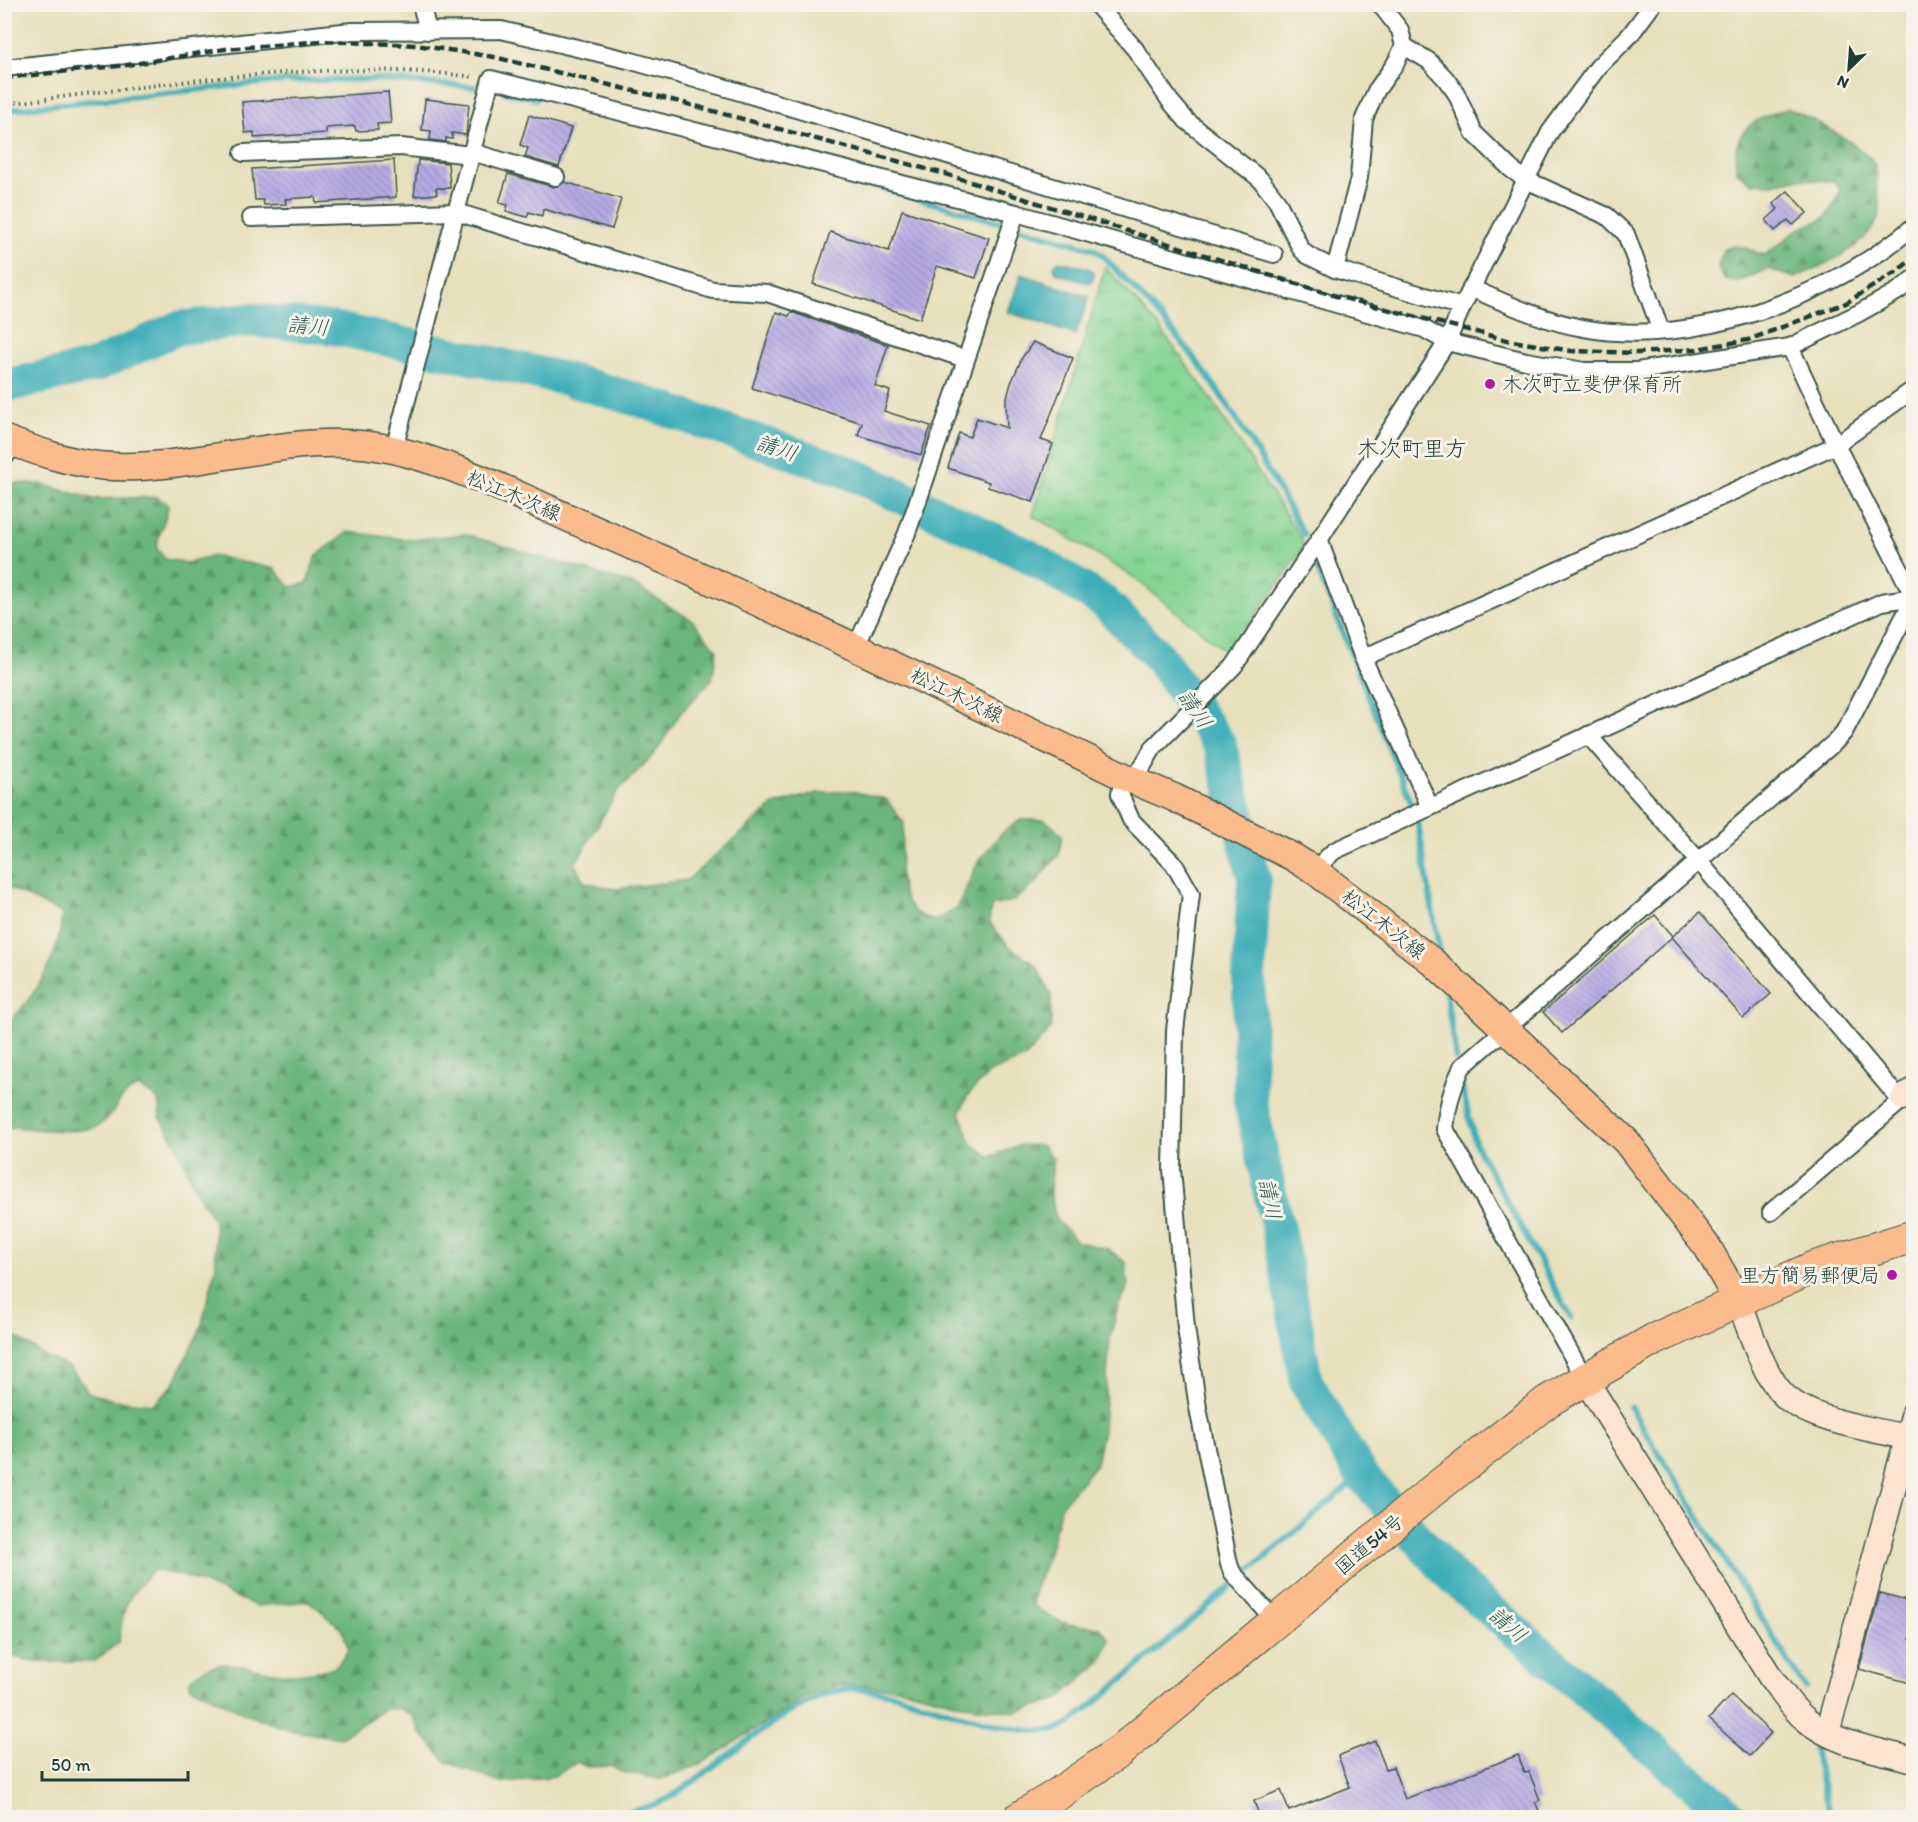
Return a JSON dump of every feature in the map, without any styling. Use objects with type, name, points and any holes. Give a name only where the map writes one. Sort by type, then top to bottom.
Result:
[{"type":"highway","name":"国道54号","points":[[1019,1818],[1119,1751],[1277,1623],[1432,1491],[1510,1429],[1585,1378],[1653,1340],[1812,1268],[1914,1236]]},
{"type":"highway","name":"国道54号","points":[[1739,1303],[1814,1286],[1914,1254]]},
{"type":"main road","name":"松江木次線","points":[[8,447],[103,466],[185,461],[302,444],[348,444],[394,449],[469,475],[712,580],[1129,779],[1175,798],[1303,864],[1442,971],[1506,1028],[1626,1141],[1708,1248],[1739,1303]]},
{"type":"street","points":[[422,4],[428,31]]},
{"type":"street","points":[[1096,4],[1135,49],[1187,122],[1260,179],[1277,201],[1301,249],[1317,261],[1335,268],[1462,307]]},
{"type":"street","points":[[1277,1623],[1232,1572],[1193,1374],[1172,1169],[1175,1031],[1191,894],[1174,864],[1131,820],[1120,794],[1153,748],[1223,679],[1319,540],[1448,342],[1471,288],[1550,132],[1570,101],[1653,4]]},
{"type":"street","points":[[1335,268],[1359,178],[1364,119],[1376,91],[1395,64],[1404,46],[1400,30],[1386,6]]},
{"type":"street","points":[[4,68],[352,31],[501,30],[628,60],[1274,254]]},
{"type":"street","points":[[1404,46],[1429,61],[1445,78],[1456,93],[1474,134],[1526,180],[1607,216],[1617,223],[1626,234],[1661,331]]},
{"type":"street","points":[[394,449],[491,80],[1013,222],[1424,329],[1448,342],[1526,361],[1584,371],[1637,371],[1790,347],[1859,313],[1914,279]]},
{"type":"street","points":[[243,153],[401,147],[472,154],[556,177]]},
{"type":"street","points":[[251,218],[456,212],[713,290],[767,293],[965,359]]},
{"type":"street","points":[[856,647],[907,533],[1013,222]]},
{"type":"street","points":[[1471,288],[1528,313],[1584,328],[1614,332],[1661,331],[1720,322],[1781,305],[1838,279],[1914,226]]},
{"type":"street","points":[[1790,347],[1836,445],[1914,597]]},
{"type":"street","points":[[1362,658],[1836,445],[1914,389]]},
{"type":"street","points":[[1319,540],[1362,658],[1430,807]]},
{"type":"street","points":[[1303,864],[1882,602],[1914,597]]},
{"type":"street","points":[[1914,597],[1839,737],[1462,1067],[1446,1107],[1445,1129],[1585,1378],[1771,1678],[1802,1717],[1827,1733],[1914,1760]]},
{"type":"street","points":[[1588,735],[1906,1096],[1771,1212]]},
{"type":"street","points":[[1739,1303],[1771,1377],[1780,1391],[1796,1405],[1820,1416],[1910,1438]]},
{"type":"street","points":[[1827,1733],[1910,1438],[1914,1413]]},
{"type":"path","points":[[4,104],[248,77],[331,71],[407,72],[491,80]]},
{"type":"green space","points":[[1788,109],[1836,133],[1870,159],[1876,171],[1879,215],[1868,234],[1850,250],[1795,278],[1768,269],[1738,282],[1725,280],[1718,268],[1723,250],[1734,246],[1765,255],[1797,230],[1825,218],[1836,201],[1840,190],[1834,181],[1796,179],[1773,184],[1752,183],[1737,172],[1735,158],[1737,146],[1746,128],[1764,117]]},
{"type":"green space","points":[[1105,267],[1157,324],[1210,397],[1302,540],[1304,548],[1230,651],[1224,650],[1132,576],[1033,516]]},
{"type":"green space","points":[[14,483],[41,484],[94,499],[157,497],[168,504],[157,549],[165,559],[187,563],[214,556],[275,569],[290,587],[307,583],[316,556],[348,532],[412,540],[464,534],[632,584],[692,620],[717,650],[712,679],[680,714],[655,753],[617,792],[575,864],[584,882],[614,889],[687,880],[774,805],[817,793],[851,791],[886,799],[904,823],[900,868],[903,890],[915,912],[934,921],[957,909],[979,860],[1001,834],[1020,820],[1045,820],[1062,835],[1059,854],[1037,882],[1013,901],[991,906],[989,922],[1009,946],[1036,965],[1051,995],[1051,1028],[1025,1058],[990,1072],[968,1095],[960,1112],[971,1143],[990,1157],[1021,1145],[1041,1145],[1053,1158],[1050,1191],[1056,1220],[1078,1242],[1108,1249],[1126,1263],[1128,1287],[1118,1306],[1110,1338],[1103,1430],[1096,1464],[1061,1506],[1048,1557],[1036,1585],[1032,1603],[1046,1615],[1062,1622],[1099,1627],[1110,1640],[1101,1661],[1059,1699],[1016,1712],[975,1707],[899,1688],[840,1685],[806,1697],[699,1765],[660,1779],[621,1772],[611,1766],[587,1767],[577,1762],[555,1776],[500,1783],[447,1762],[420,1732],[413,1716],[401,1709],[384,1709],[341,1738],[294,1731],[255,1718],[190,1686],[190,1679],[203,1670],[227,1664],[292,1674],[334,1668],[349,1650],[342,1629],[309,1601],[257,1606],[187,1577],[154,1570],[132,1594],[128,1602],[122,1619],[119,1642],[93,1662],[37,1662],[5,1655],[5,1330],[45,1356],[71,1368],[89,1393],[114,1400],[153,1404],[173,1385],[201,1327],[216,1266],[214,1220],[195,1189],[176,1144],[160,1117],[158,1099],[139,1087],[120,1100],[105,1121],[99,1125],[79,1130],[5,1126],[5,1026],[27,1002],[44,975],[57,945],[62,913],[5,886],[4,491]]},
{"type":"water","points":[[1059,261],[1088,268],[1093,272],[1094,277],[1091,282],[1084,282],[1056,273],[1054,266]]},
{"type":"water","points":[[1021,274],[1089,297],[1076,335],[1008,312]]},
{"type":"building","points":[[388,92],[391,123],[377,124],[378,130],[356,131],[355,126],[326,128],[326,133],[254,138],[254,132],[245,133],[242,102]]},
{"type":"building","points":[[425,99],[469,104],[466,135],[452,133],[452,139],[446,138],[446,142],[430,140],[431,131],[422,130]]},
{"type":"building","points":[[529,115],[571,128],[559,167],[525,157],[528,148],[520,145]]},
{"type":"building","points":[[394,160],[396,197],[316,203],[315,197],[285,199],[286,204],[264,205],[263,200],[255,200],[252,169]]},
{"type":"building","points":[[418,160],[448,163],[450,188],[436,188],[437,194],[414,196]]},
{"type":"building","points":[[508,174],[554,187],[565,182],[621,199],[612,229],[543,209],[542,216],[529,212],[527,217],[506,211],[508,205],[499,203]]},
{"type":"building","points":[[1788,191],[1807,213],[1793,225],[1788,220],[1775,231],[1766,220],[1778,209],[1773,204]]},
{"type":"building","points":[[902,210],[989,238],[976,278],[937,266],[920,319],[813,284],[830,232],[889,251]]},
{"type":"building","points":[[776,312],[789,316],[791,312],[888,345],[875,386],[890,391],[884,411],[931,426],[921,455],[858,435],[862,423],[752,388]]},
{"type":"building","points":[[1033,342],[1073,358],[1041,440],[1053,444],[1033,502],[988,487],[989,482],[948,468],[959,433],[970,437],[977,418],[1007,428],[1006,401],[1011,383],[1022,358]]},
{"type":"building","points":[[1700,912],[1771,994],[1743,1018],[1672,937],[1562,1033],[1543,1012],[1655,915],[1673,936]]},
{"type":"building","points":[[1880,1593],[1914,1602],[1914,1626],[1910,1639],[1914,1640],[1914,1684],[1859,1669]]},
{"type":"building","points":[[1731,1695],[1771,1733],[1750,1756],[1709,1719]]},
{"type":"building","points":[[1375,1741],[1386,1769],[1393,1767],[1405,1799],[1518,1755],[1525,1773],[1529,1772],[1540,1800],[1535,1802],[1539,1810],[1521,1818],[1260,1818],[1254,1801],[1281,1790],[1289,1811],[1350,1787],[1338,1756]]},
{"type":"waterway","points":[[4,110],[281,81],[376,79],[474,87]]},
{"type":"waterway","points":[[505,93],[537,99]]},
{"type":"waterway","points":[[829,173],[1093,249],[1101,254],[1165,323],[1201,367],[1242,428],[1304,535]]},
{"type":"waterway","name":"請川","points":[[4,386],[95,366],[178,328],[250,320],[333,328],[566,379],[638,400],[848,472],[1027,555],[1104,602],[1160,658],[1220,745],[1254,878],[1249,976],[1250,1100],[1282,1248],[1306,1382],[1361,1475],[1452,1577],[1733,1818]]},
{"type":"waterway","points":[[1317,568],[1412,805]]},
{"type":"waterway","points":[[1418,823],[1440,956]]},
{"type":"waterway","points":[[1445,987],[1456,1058]]},
{"type":"waterway","points":[[1461,1084],[1476,1145],[1571,1318]]},
{"type":"waterway","points":[[1630,1407],[1805,1688]]},
{"type":"waterway","points":[[609,1818],[669,1798],[782,1717],[829,1693],[850,1689],[902,1696],[1016,1729],[1041,1731],[1063,1727],[1095,1703],[1361,1475]]},
{"type":"waterway","points":[[1814,1748],[1830,1818]]},
{"type":"railway","points":[[4,78],[127,65],[225,49],[322,41],[416,45],[494,57],[680,102],[945,174],[1336,296],[1507,340],[1571,351],[1638,353],[1697,349],[1748,340],[1846,303],[1914,258]]},
{"type":"place","name":"木次町立斐伊保育所","points":[[1490,384]]},
{"type":"place","name":"里方簡易郵便局","points":[[1892,1275]]},
{"type":"district","name":"木次町里方","points":[[1412,448]]}]
